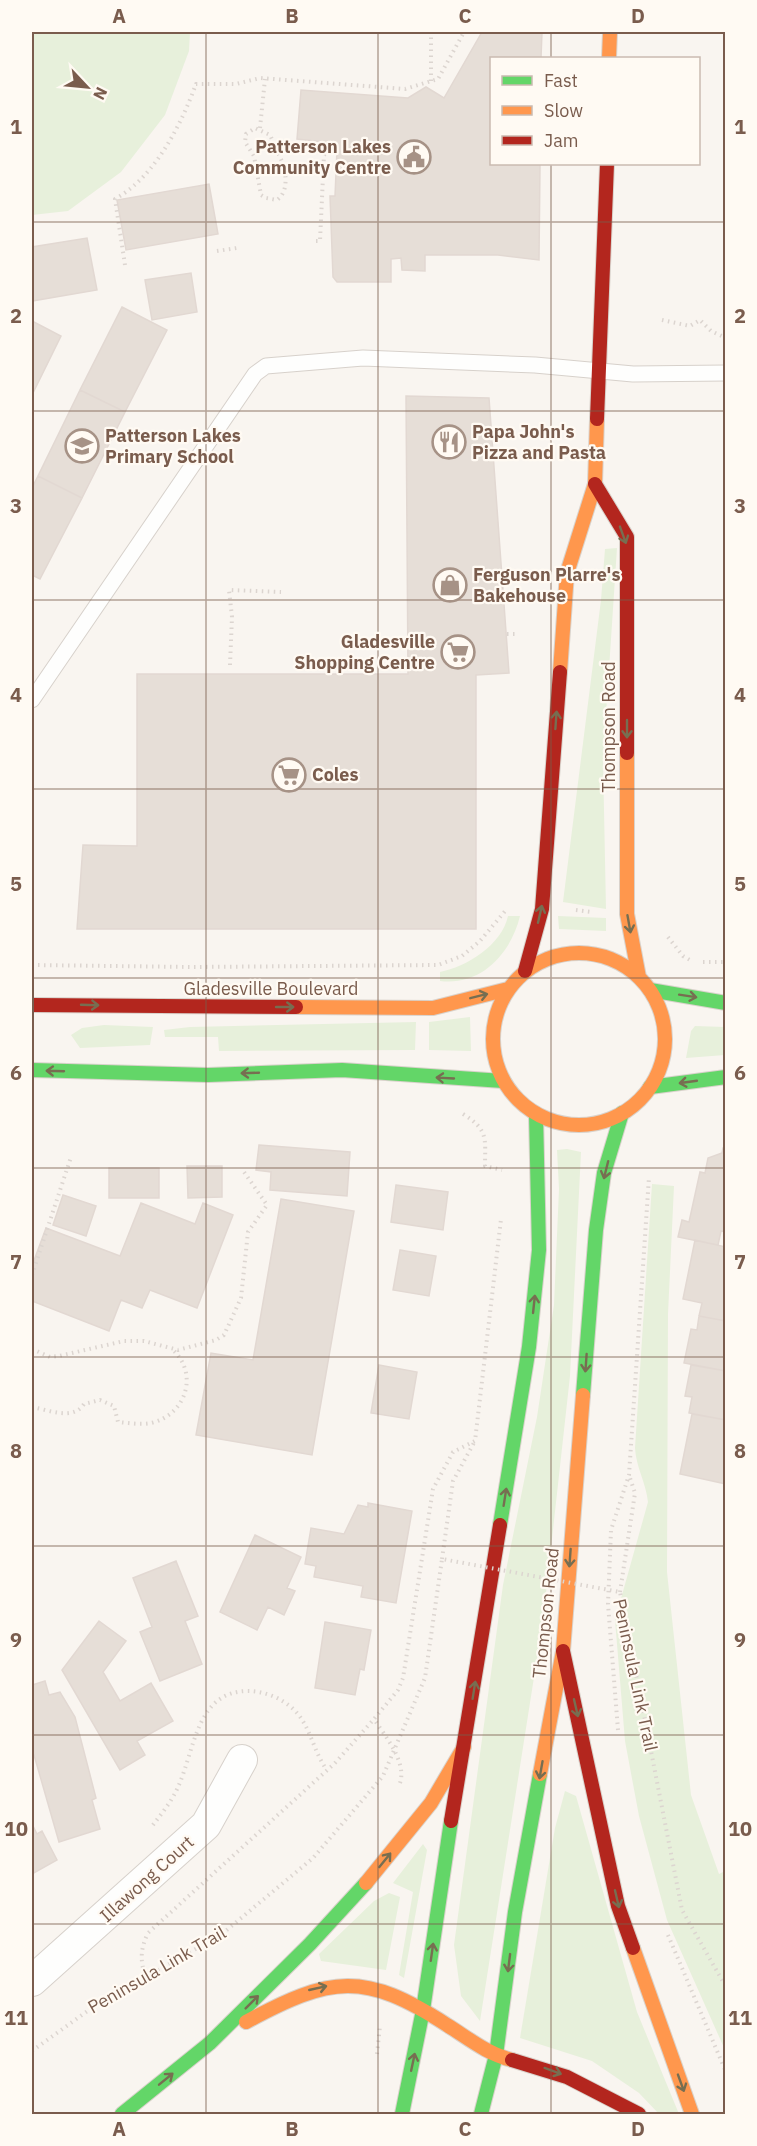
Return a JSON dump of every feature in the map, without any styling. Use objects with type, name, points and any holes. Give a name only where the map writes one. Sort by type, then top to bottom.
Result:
[{"type":"main road","points":[[609,57],[610,32]]},
{"type":"main road","points":[[525,971],[542,909],[567,573],[595,484],[607,165]]},
{"type":"main road","name":"Thompson Road","points":[[595,484],[627,537],[627,914],[639,977]]},
{"type":"main road","points":[[571,952],[596,954],[619,962],[639,977],[650,990],[661,1014],[665,1039],[661,1064],[650,1087],[638,1102],[622,1113],[601,1122],[579,1125],[556,1122],[536,1114],[517,1100],[503,1081],[494,1059],[492,1035],[497,1011],[508,989],[525,971],[547,958],[571,952]]},
{"type":"main road","name":"Gladesville Boulevard","points":[[32,1005],[433,1008],[508,989]]},
{"type":"main road","points":[[650,990],[726,1003]]},
{"type":"main road","points":[[32,1070],[208,1075],[342,1070],[503,1081]]},
{"type":"main road","points":[[650,1087],[726,1077]]},
{"type":"main road","name":"Thompson Road","points":[[481,2115],[496,2055],[515,1912],[563,1651],[596,1230],[604,1173],[622,1113]]},
{"type":"main road","points":[[402,2115],[423,2010],[529,1347],[539,1250],[536,1114]]},
{"type":"main road","points":[[563,1651],[618,1906],[692,2115]]},
{"type":"main road","points":[[122,2115],[210,2043],[310,1944],[374,1874],[431,1803],[465,1747]]},
{"type":"main road","points":[[210,2043],[306,1990],[336,1984],[362,1984],[388,1991],[496,2055],[540,2066],[591,2085],[639,2115]]},
{"type":"street","name":"Illawong Court","points":[[32,1981],[206,1825],[242,1760]]},
{"type":"lane","points":[[32,700],[255,375],[266,366],[363,358],[599,370],[633,374],[726,374]]},
{"type":"path","points":[[431,32],[431,81]]},
{"type":"path","points":[[125,265],[115,199],[161,155],[188,107],[196,84],[236,84],[266,78],[405,89],[438,79],[464,32]]},
{"type":"path","points":[[260,129],[266,78]]},
{"type":"path","points":[[260,129],[273,139],[284,166],[282,195],[273,200],[263,197],[254,156],[245,142],[250,131],[260,129]]},
{"type":"path","points":[[316,241],[320,241],[324,155],[334,146]]},
{"type":"path","points":[[284,166],[322,169]]},
{"type":"path","points":[[218,251],[237,248]]},
{"type":"path","points":[[662,320],[690,326],[700,320],[711,332],[726,338]]},
{"type":"path","points":[[231,665],[232,617],[229,590],[281,592]]},
{"type":"path","points":[[507,634],[517,634]]},
{"type":"path","points":[[32,965],[204,968],[438,965],[462,956],[480,941],[504,909]]},
{"type":"path","points":[[570,910],[599,912]]},
{"type":"path","points":[[676,948],[690,960],[726,962]]},
{"type":"path","points":[[453,1112],[475,1121],[485,1133],[485,1166],[507,1171]]},
{"type":"path","points":[[32,1275],[71,1157]]},
{"type":"path","points":[[172,1350],[216,1340],[228,1329],[238,1308],[245,1278],[246,1239],[252,1225],[267,1205],[242,1169]]},
{"type":"path","points":[[618,1733],[608,1604],[611,1530],[628,1475],[649,1178]]},
{"type":"path","points":[[442,1559],[453,1481],[475,1441],[502,1217]]},
{"type":"path","points":[[32,1349],[50,1357],[113,1343],[144,1341],[172,1350],[183,1360],[187,1368],[187,1387],[177,1406],[160,1420],[142,1424],[118,1422],[114,1406],[100,1400],[84,1404],[79,1411],[72,1414],[32,1407]]},
{"type":"path","points":[[146,1978],[141,1962],[141,1949],[148,1933],[327,1770],[398,1690],[403,1678],[433,1490],[453,1452],[475,1441]]},
{"type":"path","points":[[620,1592],[635,1493],[628,1475]]},
{"type":"path","name":"Peninsula Link Trail","points":[[32,2051],[93,2007],[222,1934],[313,1858],[383,1776],[425,1678],[442,1559],[620,1592],[682,1910],[726,1987]]},
{"type":"path","points":[[151,1828],[178,1787],[204,1717],[212,1705],[227,1693],[257,1691],[275,1697],[291,1707],[304,1722],[317,1757],[327,1770]]},
{"type":"path","points":[[374,1719],[399,1763],[402,1777],[398,1788]]},
{"type":"path","points":[[665,1928],[726,2072]]},
{"type":"green space","points":[[32,32],[190,32],[189,51],[165,115],[121,172],[68,211],[32,215]]},
{"type":"green space","points":[[617,548],[603,760],[606,909],[563,902],[601,600],[605,549]]},
{"type":"green space","points":[[508,916],[520,916],[516,930],[502,954],[492,964],[469,978],[440,981],[440,972],[471,960],[491,945],[499,936]]},
{"type":"green space","points":[[558,916],[606,918],[606,931],[559,929]]},
{"type":"green space","points":[[470,1017],[471,1051],[429,1050],[429,1022]]},
{"type":"green space","points":[[416,1022],[415,1050],[219,1051],[218,1037],[165,1037],[164,1030],[190,1027]]},
{"type":"green space","points":[[104,1025],[153,1027],[150,1045],[80,1048],[71,1035],[82,1028]]},
{"type":"green space","points":[[695,1026],[725,1027],[725,1055],[686,1058],[691,1031]]},
{"type":"green space","points":[[567,1149],[581,1152],[570,1376],[543,1620],[480,2021],[461,1996],[454,1945],[503,1585],[537,1417],[554,1305],[559,1189],[557,1150]]},
{"type":"green space","points":[[652,1184],[674,1186],[668,1314],[667,1572],[691,1795],[719,1874],[725,1871],[725,2050],[667,1920],[639,1816],[625,1741],[615,1620],[648,1502],[635,1448]]},
{"type":"green space","points":[[565,1791],[576,1796],[637,2012],[679,2114],[659,2114],[639,2093],[592,2061],[520,2038],[555,1828]]},
{"type":"green space","points":[[423,1844],[427,1850],[404,1978],[399,1975],[413,1892],[393,1883]]},
{"type":"green space","points":[[389,1893],[400,1897],[386,1970],[321,1961],[319,1954],[374,1901]]},
{"type":"building","name":"Patterson Lakes Community Centre","points":[[482,32],[542,32],[541,57],[490,57],[490,165],[540,165],[539,260],[498,255],[425,255],[425,271],[402,270],[401,258],[391,259],[391,282],[337,282],[333,277],[330,196],[335,196],[337,150],[332,143],[297,139],[301,90],[408,98],[426,87],[444,98]]},
{"type":"building","points":[[209,184],[218,234],[126,250],[117,200]]},
{"type":"building","points":[[87,238],[97,290],[32,301],[32,247]]},
{"type":"building","points":[[191,273],[197,312],[152,320],[145,280]]},
{"type":"building","points":[[122,307],[167,330],[125,412],[80,390]]},
{"type":"building","points":[[32,321],[61,336],[32,395]]},
{"type":"building","points":[[80,390],[125,412],[82,498],[38,476]]},
{"type":"building","name":"Gladesville Shopping Centre","points":[[406,396],[489,398],[509,673],[476,675],[476,929],[77,929],[83,845],[137,846],[137,674],[408,674]]},
{"type":"building","points":[[38,476],[82,498],[40,579],[32,575],[32,488]]},
{"type":"building","points":[[259,1145],[350,1152],[347,1196],[270,1190],[271,1172],[256,1170]]},
{"type":"building","points":[[723,1148],[726,1148],[726,1232],[721,1231],[718,1245],[678,1237],[682,1220],[689,1222],[700,1172],[705,1173],[708,1158],[722,1153]]},
{"type":"building","points":[[187,1166],[222,1166],[222,1197],[188,1198]]},
{"type":"building","points":[[109,1168],[159,1168],[159,1198],[109,1198]]},
{"type":"building","points":[[396,1185],[448,1192],[443,1230],[391,1222]]},
{"type":"building","points":[[63,1195],[96,1206],[86,1236],[53,1225]]},
{"type":"building","points":[[281,1199],[354,1211],[312,1455],[196,1435],[211,1353],[253,1360]]},
{"type":"building","points":[[141,1203],[195,1224],[203,1203],[233,1215],[197,1308],[150,1290],[142,1308],[121,1300],[109,1331],[32,1301],[32,1266],[46,1228],[120,1256]]},
{"type":"building","points":[[695,1240],[726,1247],[726,1321],[699,1316],[702,1303],[683,1299]]},
{"type":"building","points":[[400,1250],[436,1256],[429,1296],[393,1290]]},
{"type":"building","points":[[699,1316],[726,1321],[726,1371],[684,1363],[691,1329],[697,1330]]},
{"type":"building","points":[[379,1365],[417,1372],[409,1419],[371,1413]]},
{"type":"building","points":[[691,1365],[726,1371],[726,1420],[689,1413],[692,1397],[685,1396]]},
{"type":"building","points":[[692,1414],[726,1420],[726,1484],[680,1474]]},
{"type":"building","points":[[368,1503],[412,1511],[396,1603],[361,1597],[363,1586],[314,1577],[316,1566],[305,1564],[311,1528],[344,1534],[358,1505],[368,1507]]},
{"type":"building","points":[[255,1535],[301,1557],[287,1588],[295,1591],[284,1615],[268,1607],[257,1630],[220,1612]]},
{"type":"building","points":[[176,1561],[198,1616],[185,1621],[202,1664],[160,1681],[140,1632],[152,1627],[133,1578]]},
{"type":"building","points":[[99,1621],[126,1641],[103,1672],[120,1701],[151,1683],[173,1721],[137,1741],[145,1755],[120,1770],[62,1670]]},
{"type":"building","points":[[325,1622],[371,1630],[364,1670],[360,1669],[355,1695],[315,1688]]},
{"type":"building","points":[[45,1681],[49,1695],[60,1692],[75,1717],[96,1798],[92,1800],[100,1829],[59,1842],[34,1755],[32,1755],[32,1685]]},
{"type":"building","points":[[32,1824],[37,1834],[42,1831],[57,1860],[32,1874]]},
{"type":"traffic: fast","points":[[650,990],[726,1003]]},
{"type":"traffic: fast","points":[[32,1070],[208,1075],[342,1070],[503,1081]]},
{"type":"traffic: fast","points":[[650,1087],[726,1077]]},
{"type":"traffic: fast","points":[[583,1395],[596,1230],[604,1173],[622,1113]]},
{"type":"traffic: fast","points":[[500,1525],[529,1347],[539,1250],[536,1114]]},
{"type":"traffic: fast","points":[[481,2114],[496,2055],[515,1912],[540,1774]]},
{"type":"traffic: fast","points":[[402,2114],[423,2010],[451,1821]]},
{"type":"traffic: fast","points":[[122,2114],[210,2043],[310,1944],[366,1883]]},
{"type":"traffic: slow","points":[[609,57],[610,32]]},
{"type":"traffic: slow","points":[[560,672],[567,573],[595,484],[597,419]]},
{"type":"traffic: slow","points":[[627,753],[627,914],[639,977]]},
{"type":"traffic: slow","points":[[579,953],[612,960],[640,978],[658,1006],[665,1039],[658,1072],[640,1100],[612,1118],[579,1125],[546,1118],[518,1100],[500,1072],[493,1039],[500,1006],[518,978],[546,960],[579,953]]},
{"type":"traffic: slow","points":[[296,1007],[433,1008],[508,989]]},
{"type":"traffic: slow","points":[[540,1774],[563,1651],[583,1395]]},
{"type":"traffic: slow","points":[[366,1883],[431,1803],[464,1747]]},
{"type":"traffic: slow","points":[[633,1948],[692,2114]]},
{"type":"traffic: slow","points":[[246,2022],[302,1995],[325,1988],[347,1986],[369,1988],[393,1995],[418,2007],[486,2050],[512,2060]]},
{"type":"traffic: jam","points":[[597,419],[607,165]]},
{"type":"traffic: jam","points":[[595,484],[627,537],[627,753]]},
{"type":"traffic: jam","points":[[525,971],[542,909],[560,672]]},
{"type":"traffic: jam","points":[[32,1005],[296,1007]]},
{"type":"traffic: jam","points":[[451,1821],[500,1525]]},
{"type":"traffic: jam","points":[[563,1651],[618,1906],[633,1948]]},
{"type":"traffic: jam","points":[[512,2060],[567,2077],[639,2114]]},
{"type":"place","name":"Patterson Lakes Community Centre","points":[[414,157]]},
{"type":"place","name":"Papa John's Pizza and Pasta","points":[[449,442]]},
{"type":"place","name":"Patterson Lakes Primary School","points":[[82,446]]},
{"type":"place","name":"Ferguson Plarre's Bakehouse","points":[[450,585]]},
{"type":"place","name":"Gladesville Shopping Centre","points":[[458,652]]},
{"type":"place","name":"Coles","points":[[289,775]]}]
